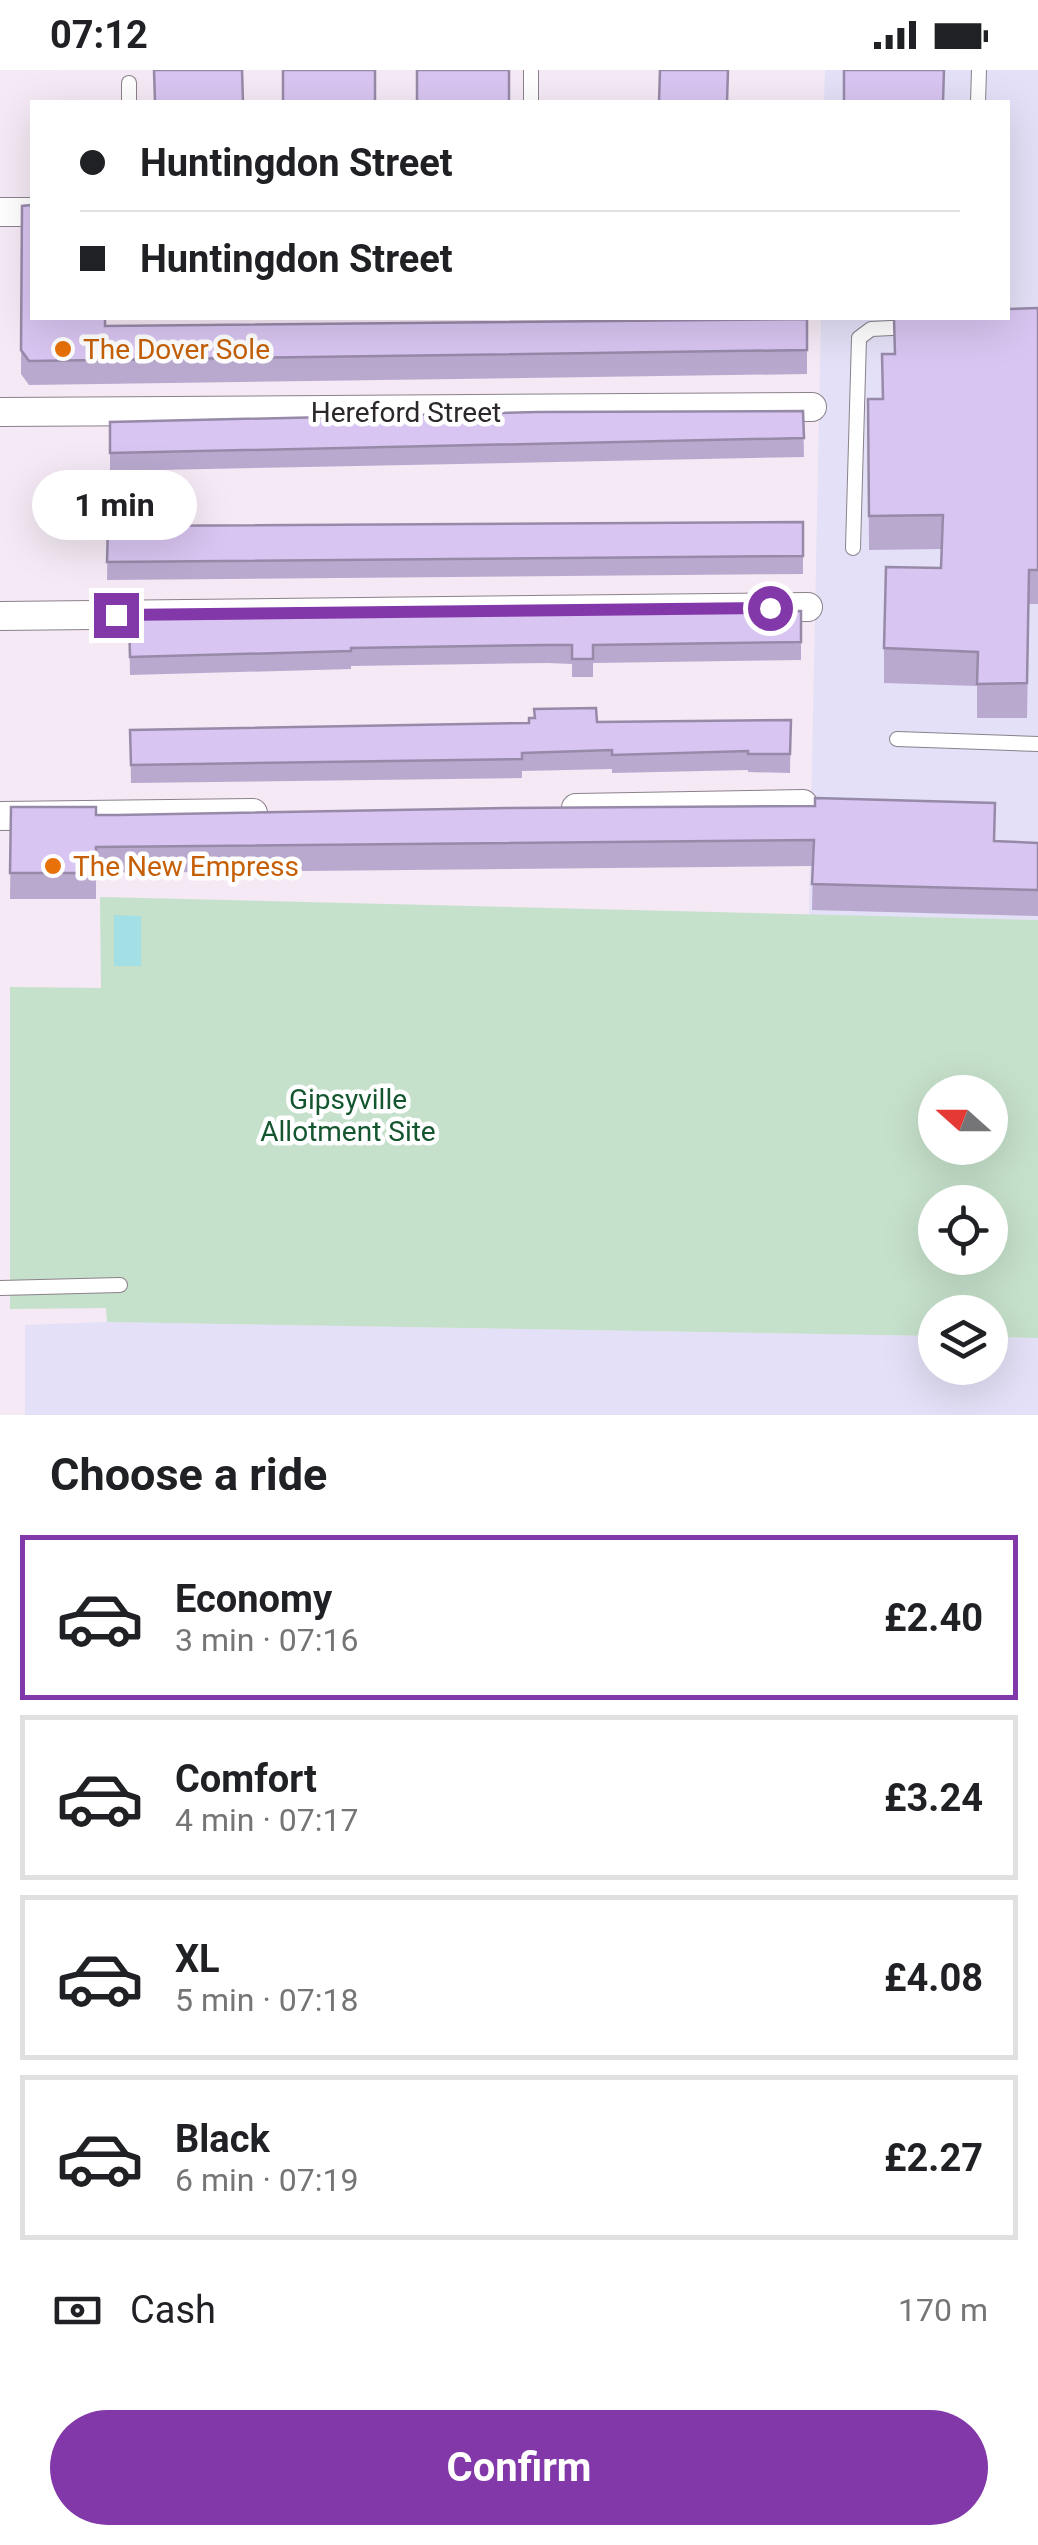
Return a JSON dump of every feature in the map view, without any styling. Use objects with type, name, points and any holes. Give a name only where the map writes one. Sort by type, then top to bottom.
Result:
[{"type":"street","points":[[0,212],[30,212]]},
{"type":"street","name":"Hereford Street","points":[[0,412],[812,407]]},
{"type":"street","points":[[0,616],[808,607]]},
{"type":"street","points":[[548,808],[803,804]]},
{"type":"street","points":[[0,816],[274,812]]},
{"type":"lane","points":[[531,70],[532,100]]},
{"type":"lane","points":[[978,100],[979,70]]},
{"type":"lane","points":[[129,82],[129,100]]},
{"type":"lane","points":[[853,548],[859,338],[870,329],[923,327]]},
{"type":"lane","points":[[897,739],[1038,744]]},
{"type":"lane","points":[[0,1288],[120,1285]]},
{"type":"shaded area","points":[[825,70],[1038,70],[1038,920],[809,915],[821,320],[1010,320],[1010,100],[824,100]]},
{"type":"shaded area","points":[[107,1322],[918,1336],[918,1385],[1008,1385],[1008,1337],[1038,1338],[1038,1415],[25,1415],[25,1325]]},
{"type":"green space","name":"Gipsyville Allotment Site","points":[[100,897],[1038,920],[1038,1338],[1008,1337],[1008,1295],[918,1295],[918,1336],[107,1322],[106,1308],[10,1309],[10,987],[101,988]]},
{"type":"water","points":[[114,915],[141,916],[141,966],[114,966]]},
{"type":"building","points":[[154,70],[242,70],[243,100],[155,100]]},
{"type":"building","points":[[283,70],[375,70],[375,100],[283,100]]},
{"type":"building","points":[[417,70],[509,70],[509,100],[417,100]]},
{"type":"building","points":[[660,70],[728,70],[727,100],[659,100]]},
{"type":"building","points":[[844,70],[944,70],[943,100],[844,100]]},
{"type":"building","points":[[30,205],[30,320],[105,320],[105,326],[807,320],[807,350],[29,361],[21,350],[22,206]]},
{"type":"building","points":[[1038,308],[1038,570],[1029,570],[1027,683],[977,684],[978,652],[884,648],[886,567],[941,568],[943,515],[869,516],[868,399],[883,399],[882,354],[895,354],[894,320],[1010,320],[1010,309]]},
{"type":"building","points":[[803,411],[804,438],[110,453],[110,422],[537,412]]},
{"type":"building","points":[[803,522],[803,556],[107,562],[108,526]]},
{"type":"building","points":[[801,611],[801,642],[593,645],[593,659],[572,659],[572,645],[130,657],[129,619]]},
{"type":"building","points":[[596,708],[597,722],[791,720],[790,754],[748,751],[612,755],[612,750],[522,753],[522,759],[131,765],[130,730],[529,723],[529,718],[535,718],[534,709]]},
{"type":"building","points":[[815,798],[995,803],[994,841],[1038,843],[1038,890],[812,884],[814,840],[96,847],[96,873],[10,873],[11,807],[96,807],[96,815],[118,815],[815,806]]},
{"type":"place","name":"The Dover Sole","points":[[63,349]]},
{"type":"place","name":"The New Empress","points":[[53,866]]},
{"type":"route","points":[[116,615],[770,608]]}]
